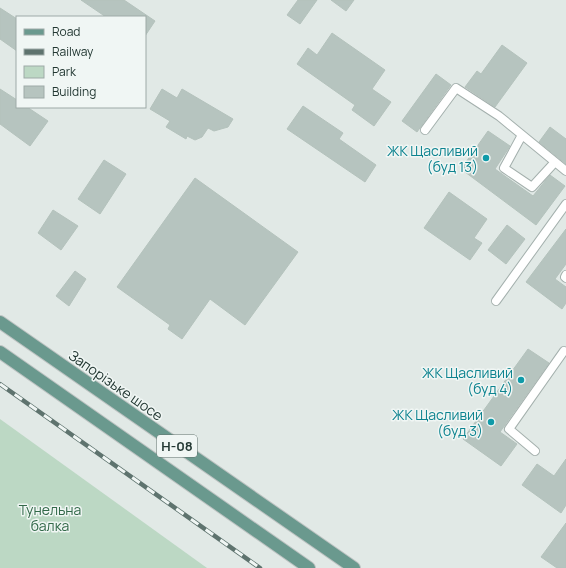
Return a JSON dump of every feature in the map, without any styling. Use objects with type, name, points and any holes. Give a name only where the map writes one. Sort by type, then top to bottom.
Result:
[{"type":"main road","name":"Запорізьке шосе","points":[[0,322],[354,568]]},
{"type":"main road","name":"Н-08","points":[[0,352],[309,568]]},
{"type":"street","points":[[425,130],[456,88],[499,116],[566,171]]},
{"type":"street","points":[[522,135],[504,168],[532,186],[555,162]]},
{"type":"street","points":[[496,301],[566,204]]},
{"type":"street","points":[[535,451],[509,429],[564,351]]},
{"type":"green space","name":"Тунельна балка","points":[[0,419],[207,568],[0,568]]},
{"type":"building","points":[[81,0],[124,0],[155,21],[146,34],[146,16],[105,16]]},
{"type":"building","points":[[298,0],[317,0],[300,24],[287,15]]},
{"type":"building","points":[[331,0],[354,0],[346,11]]},
{"type":"building","points":[[0,8],[16,18],[16,50],[0,39]]},
{"type":"building","points":[[332,33],[385,70],[372,89],[391,102],[374,126],[352,110],[355,105],[297,64],[308,48],[317,55]]},
{"type":"building","points":[[502,45],[527,63],[495,107],[465,87],[477,71],[481,74]]},
{"type":"building","points":[[436,74],[451,85],[417,132],[402,121]]},
{"type":"building","points":[[0,89],[16,99],[16,108],[28,108],[48,121],[30,146],[0,124]]},
{"type":"building","points":[[162,89],[177,98],[182,89],[233,119],[228,127],[214,131],[208,128],[202,137],[195,140],[187,136],[186,139],[166,127],[170,121],[150,109]]},
{"type":"building","points":[[303,106],[343,133],[339,139],[376,165],[365,182],[287,129]]},
{"type":"building","points":[[550,127],[566,139],[566,164],[539,142]]},
{"type":"building","points":[[488,131],[510,146],[495,169],[533,196],[550,175],[565,186],[536,225],[461,169]]},
{"type":"building","points":[[104,160],[126,174],[100,214],[78,199]]},
{"type":"building","points":[[195,178],[298,252],[245,325],[210,299],[182,339],[168,329],[170,325],[117,287]]},
{"type":"building","points":[[449,192],[487,219],[474,238],[482,243],[470,260],[424,228]]},
{"type":"building","points":[[53,210],[78,226],[61,250],[38,233]]},
{"type":"building","points":[[507,225],[525,239],[506,264],[488,250]]},
{"type":"building","points":[[566,229],[566,264],[555,279],[566,287],[566,303],[562,309],[526,282]]},
{"type":"building","points":[[75,271],[86,279],[69,306],[56,296]]},
{"type":"building","points":[[528,349],[549,363],[500,432],[517,444],[501,466],[463,439]]},
{"type":"building","points":[[566,459],[566,505],[561,513],[522,485],[537,464],[554,476]]},
{"type":"building","points":[[566,523],[566,568],[557,568],[541,557]]},
{"type":"railway","points":[[0,384],[260,568]]},
{"type":"place","name":"ЖК Щасливий (буд 13)","points":[[486,158]]},
{"type":"place","name":"ЖК Щасливий (буд 4)","points":[[521,380]]},
{"type":"place","name":"ЖК Щасливий (буд 3)","points":[[491,422]]}]
